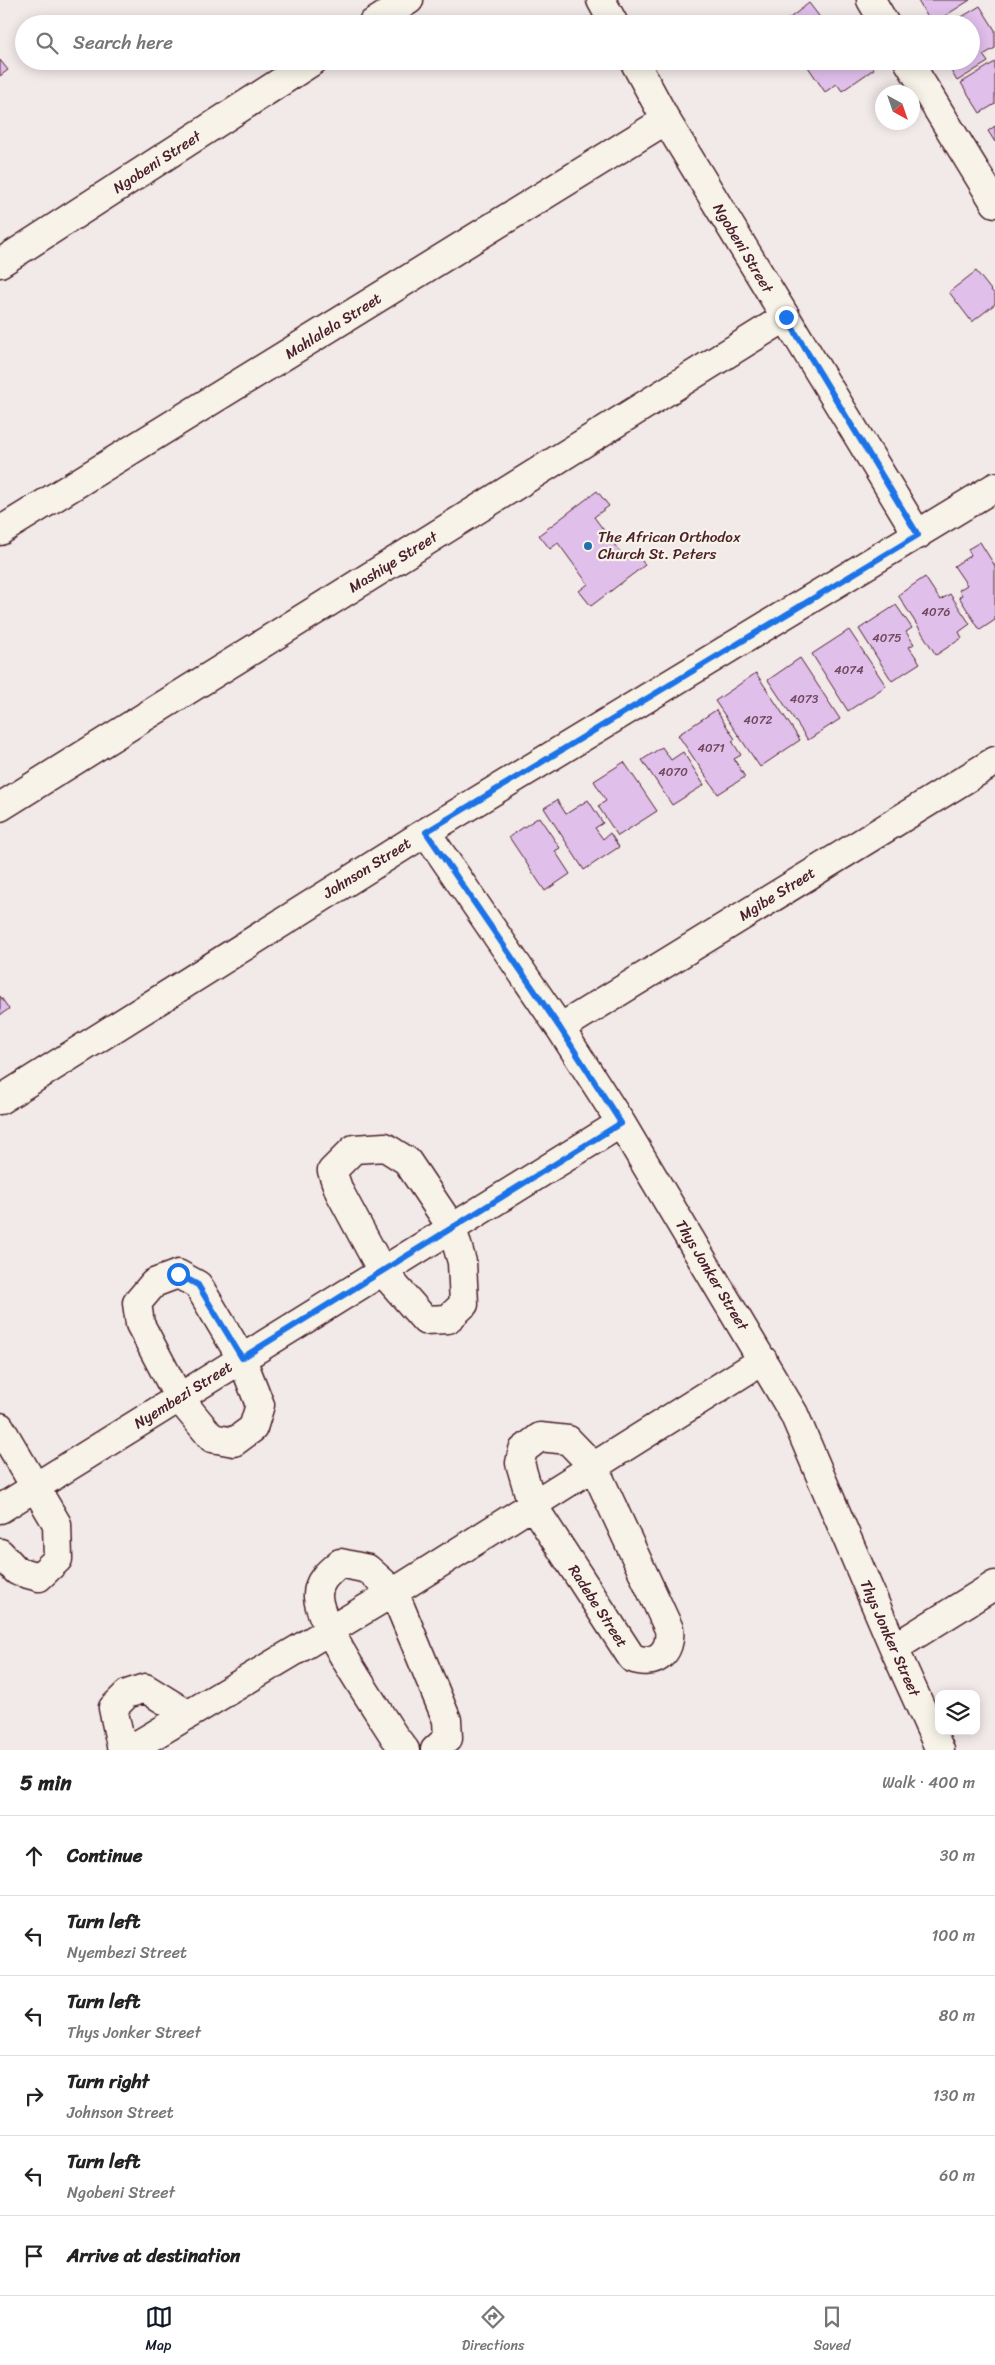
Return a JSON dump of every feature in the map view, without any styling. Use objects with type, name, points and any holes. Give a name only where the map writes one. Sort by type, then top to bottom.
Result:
[{"type":"street","points":[[386,15],[408,0]]},
{"type":"street","points":[[601,0],[609,15]]},
{"type":"street","points":[[871,0],[880,15]]},
{"type":"street","name":"Ngobeni Street","points":[[0,263],[300,70]]},
{"type":"street","name":"Ngobeni Street","points":[[639,70],[666,120],[918,535]]},
{"type":"street","points":[[914,70],[995,203]]},
{"type":"street","name":"Mahlalela Street","points":[[0,531],[666,120]]},
{"type":"street","name":"Mashiye Street","points":[[0,807],[786,317]]},
{"type":"street","name":"Johnson Street","points":[[0,1100],[426,832],[995,487]]},
{"type":"street","name":"Mgibe Street","points":[[560,1028],[995,761]]},
{"type":"street","name":"Thys Jonker Street","points":[[426,832],[560,1028],[621,1123],[794,1414],[894,1648],[940,1750]]},
{"type":"street","name":"Nyembezi Street","points":[[0,1509],[621,1123]]},
{"type":"street","points":[[385,1147],[407,1161],[452,1228],[462,1262],[464,1304],[448,1319],[425,1320],[382,1271],[339,1191],[332,1171],[354,1149],[385,1147]]},
{"type":"street","points":[[178,1274],[198,1285],[242,1358],[260,1405],[253,1428],[234,1442],[212,1438],[179,1398],[140,1324],[137,1303],[154,1283],[178,1274]]},
{"type":"street","points":[[129,1750],[164,1741],[187,1714],[394,1592],[763,1360]]},
{"type":"street","points":[[0,1427],[57,1524],[58,1560],[39,1577],[17,1572],[0,1553]]},
{"type":"street","name":"Radebe Street","points":[[540,1437],[568,1440],[594,1467],[669,1628],[670,1640],[666,1650],[656,1659],[644,1663],[632,1658],[532,1504],[520,1463],[523,1450],[540,1437]]},
{"type":"street","points":[[405,1750],[394,1736],[329,1629],[318,1596],[323,1577],[340,1562],[368,1569],[394,1592],[447,1720],[448,1738],[435,1750]]},
{"type":"street","points":[[894,1648],[995,1585]]},
{"type":"street","points":[[122,1750],[113,1708],[127,1694],[145,1688],[187,1714]]},
{"type":"building","points":[[970,0],[946,15],[927,15],[918,1]]},
{"type":"building","points":[[809,3],[818,15],[794,15]]},
{"type":"building","points":[[980,6],[995,30],[995,48],[983,55],[988,62],[980,67],[980,15],[965,15]]},
{"type":"building","points":[[0,60],[8,70],[0,76]]},
{"type":"building","points":[[995,62],[995,104],[980,113],[961,83]]},
{"type":"building","points":[[810,70],[873,70],[842,91],[837,84],[825,92]]},
{"type":"building","points":[[950,70],[975,70],[957,81]]},
{"type":"building","points":[[995,126],[995,142],[988,131]]},
{"type":"building","points":[[976,271],[995,295],[995,304],[972,322],[949,292]]},
{"type":"building","name":"The African Orthodox Church St. Peters","points":[[597,491],[609,506],[594,517],[626,560],[636,553],[645,565],[591,606],[579,591],[588,584],[558,543],[550,549],[539,535]]},
{"type":"building","points":[[980,542],[995,566],[995,620],[980,630],[959,597],[962,595],[959,590],[967,585],[954,566],[971,555],[968,549]]},
{"type":"building","points":[[925,577],[940,600],[950,594],[970,624],[959,632],[962,638],[936,655],[898,595]]},
{"type":"building","points":[[896,605],[912,628],[906,632],[914,644],[909,647],[920,663],[892,681],[859,629]]},
{"type":"building","points":[[849,630],[886,686],[848,711],[812,654]]},
{"type":"building","points":[[800,658],[840,719],[808,740],[768,680]]},
{"type":"building","points":[[756,673],[800,740],[760,767],[715,701]]},
{"type":"building","points":[[716,710],[735,739],[732,741],[741,755],[734,759],[745,777],[718,794],[678,735]]},
{"type":"building","points":[[662,747],[671,760],[683,752],[704,785],[672,805],[642,760]]},
{"type":"building","points":[[624,762],[657,811],[618,836],[598,806],[606,801],[594,781]]},
{"type":"building","points":[[557,800],[566,814],[588,800],[603,823],[595,828],[603,839],[610,833],[619,847],[584,870],[544,808]]},
{"type":"building","points":[[539,817],[560,848],[555,851],[570,874],[545,891],[509,837]]},
{"type":"building","points":[[0,996],[9,1009],[0,1015]]},
{"type":"place","name":"The African Orthodox Church St. Peters","points":[[588,546]]},
{"type":"route","points":[[178,1274],[198,1285],[242,1358],[621,1123],[560,1028],[426,832],[918,535],[786,317]]}]
